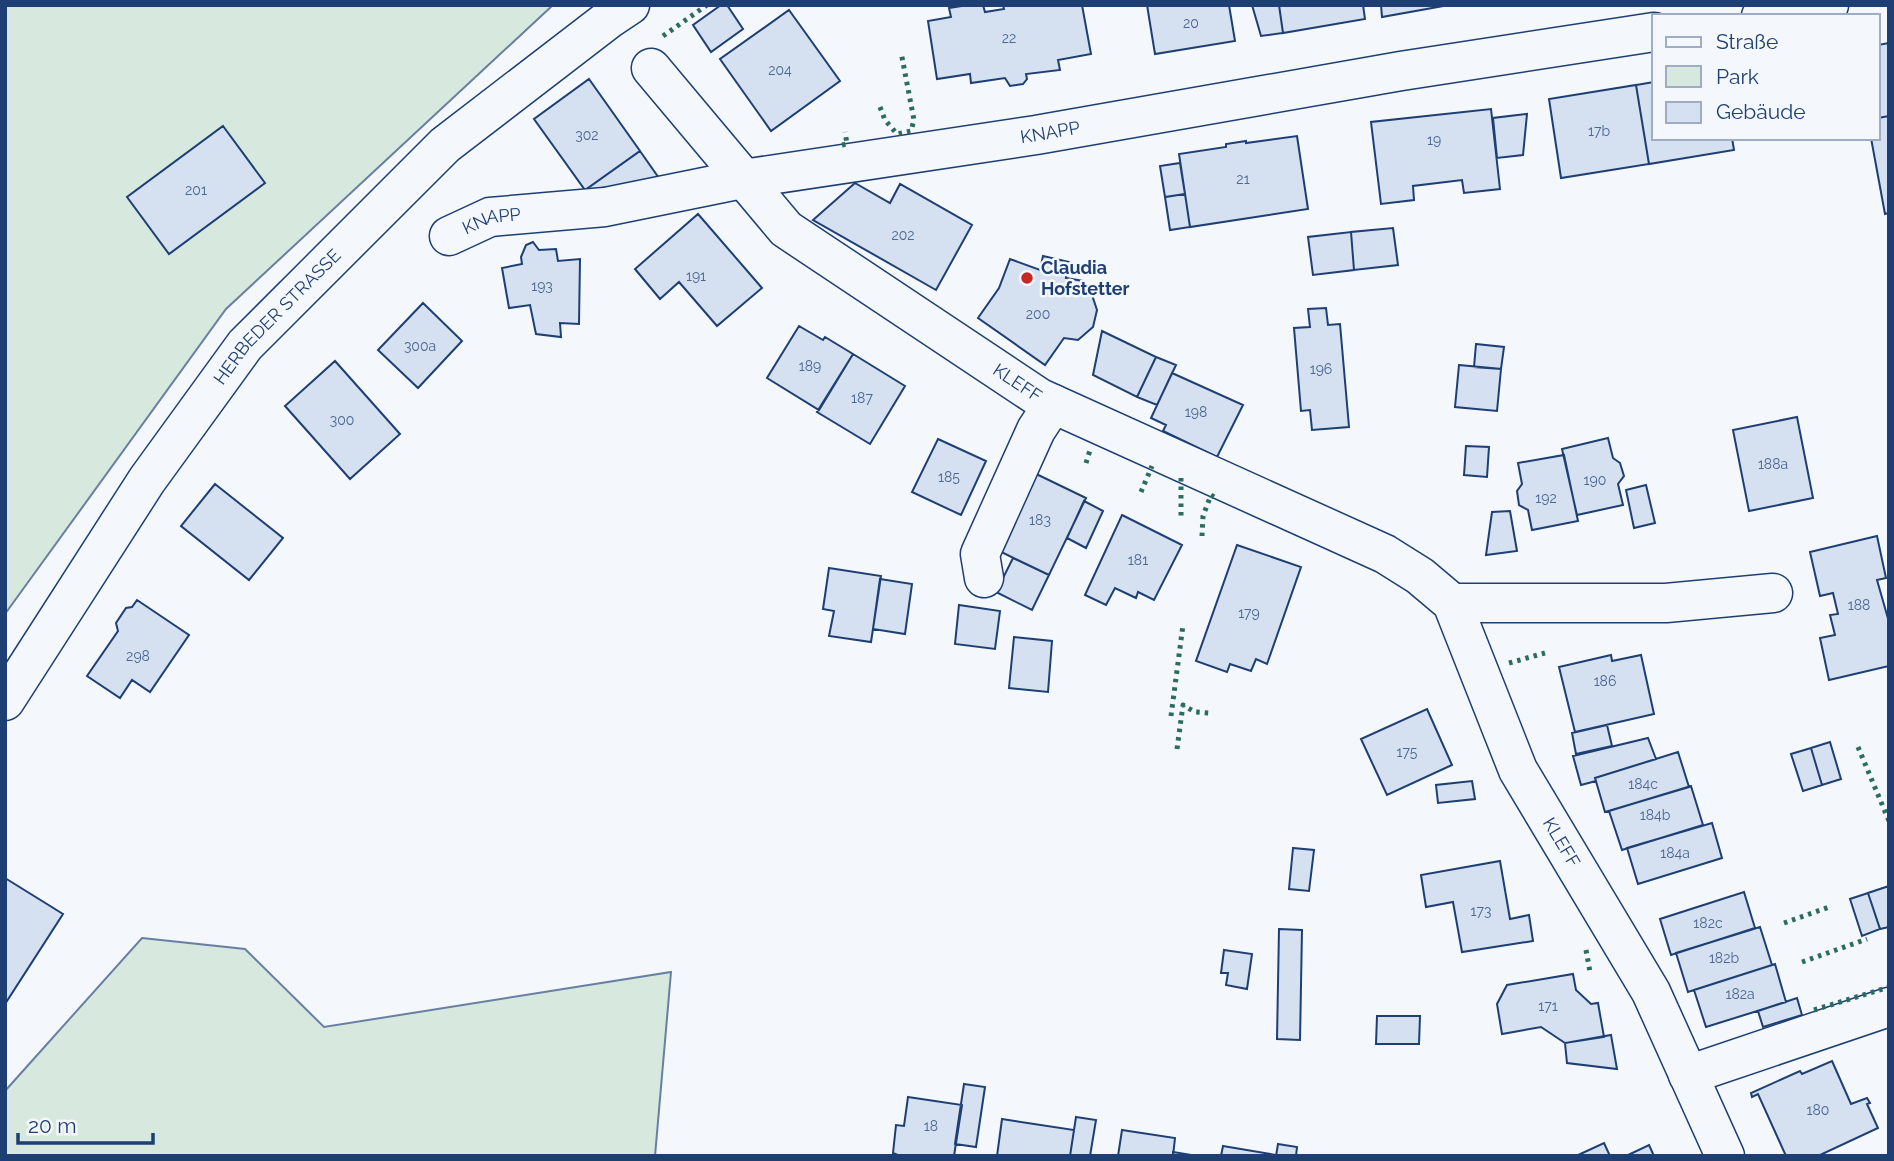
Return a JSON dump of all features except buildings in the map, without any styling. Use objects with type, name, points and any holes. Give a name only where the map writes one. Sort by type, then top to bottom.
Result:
[{"type":"street","name":"HERBEDER STRASSE","points":[[5,701],[147,480],[245,345],[445,145],[630,5]]},
{"type":"street","points":[[1773,14],[1829,5]]},
{"type":"street","name":"KNAPP","points":[[449,236],[490,217],[605,207],[743,179],[1036,135],[1402,71],[1652,32]]},
{"type":"street","name":"KLEFF","points":[[651,68],[786,229],[1040,398],[1385,554],[1420,576],[1452,603],[1518,770],[1651,992],[1725,1156]]},
{"type":"street","points":[[984,578],[980,554],[1036,430],[1053,404]]},
{"type":"street","points":[[1452,603],[1667,603],[1773,593]]},
{"type":"street","points":[[1688,1075],[1889,1007]]},
{"type":"green space","points":[[5,5],[553,5],[226,309],[5,614]]},
{"type":"green space","points":[[142,938],[245,949],[324,1027],[671,972],[655,1156],[5,1156],[5,1091]]},
{"type":"hedge","points":[[663,36],[707,5]]},
{"type":"hedge","points":[[880,107],[885,120],[897,134],[911,131],[914,120],[901,52]]},
{"type":"hedge","points":[[842,145],[847,144],[845,132]]},
{"type":"hedge","points":[[1086,463],[1091,447]]},
{"type":"hedge","points":[[1141,492],[1152,466]]},
{"type":"hedge","points":[[1181,478],[1181,520]]},
{"type":"hedge","points":[[1202,536],[1203,516],[1211,495],[1214,497]]},
{"type":"hedge","points":[[1171,716],[1183,625]]},
{"type":"hedge","points":[[1509,663],[1545,653]]},
{"type":"hedge","points":[[1177,749],[1183,705],[1195,712],[1209,713]]},
{"type":"hedge","points":[[1858,747],[1889,821]]},
{"type":"hedge","points":[[1784,923],[1832,906]]},
{"type":"hedge","points":[[1802,962],[1867,939]]},
{"type":"hedge","points":[[1586,950],[1590,972]]},
{"type":"hedge","points":[[1814,1010],[1889,987]]},
{"type":"place","name":"Claudia Hofstetter","points":[[1027,278]]}]
